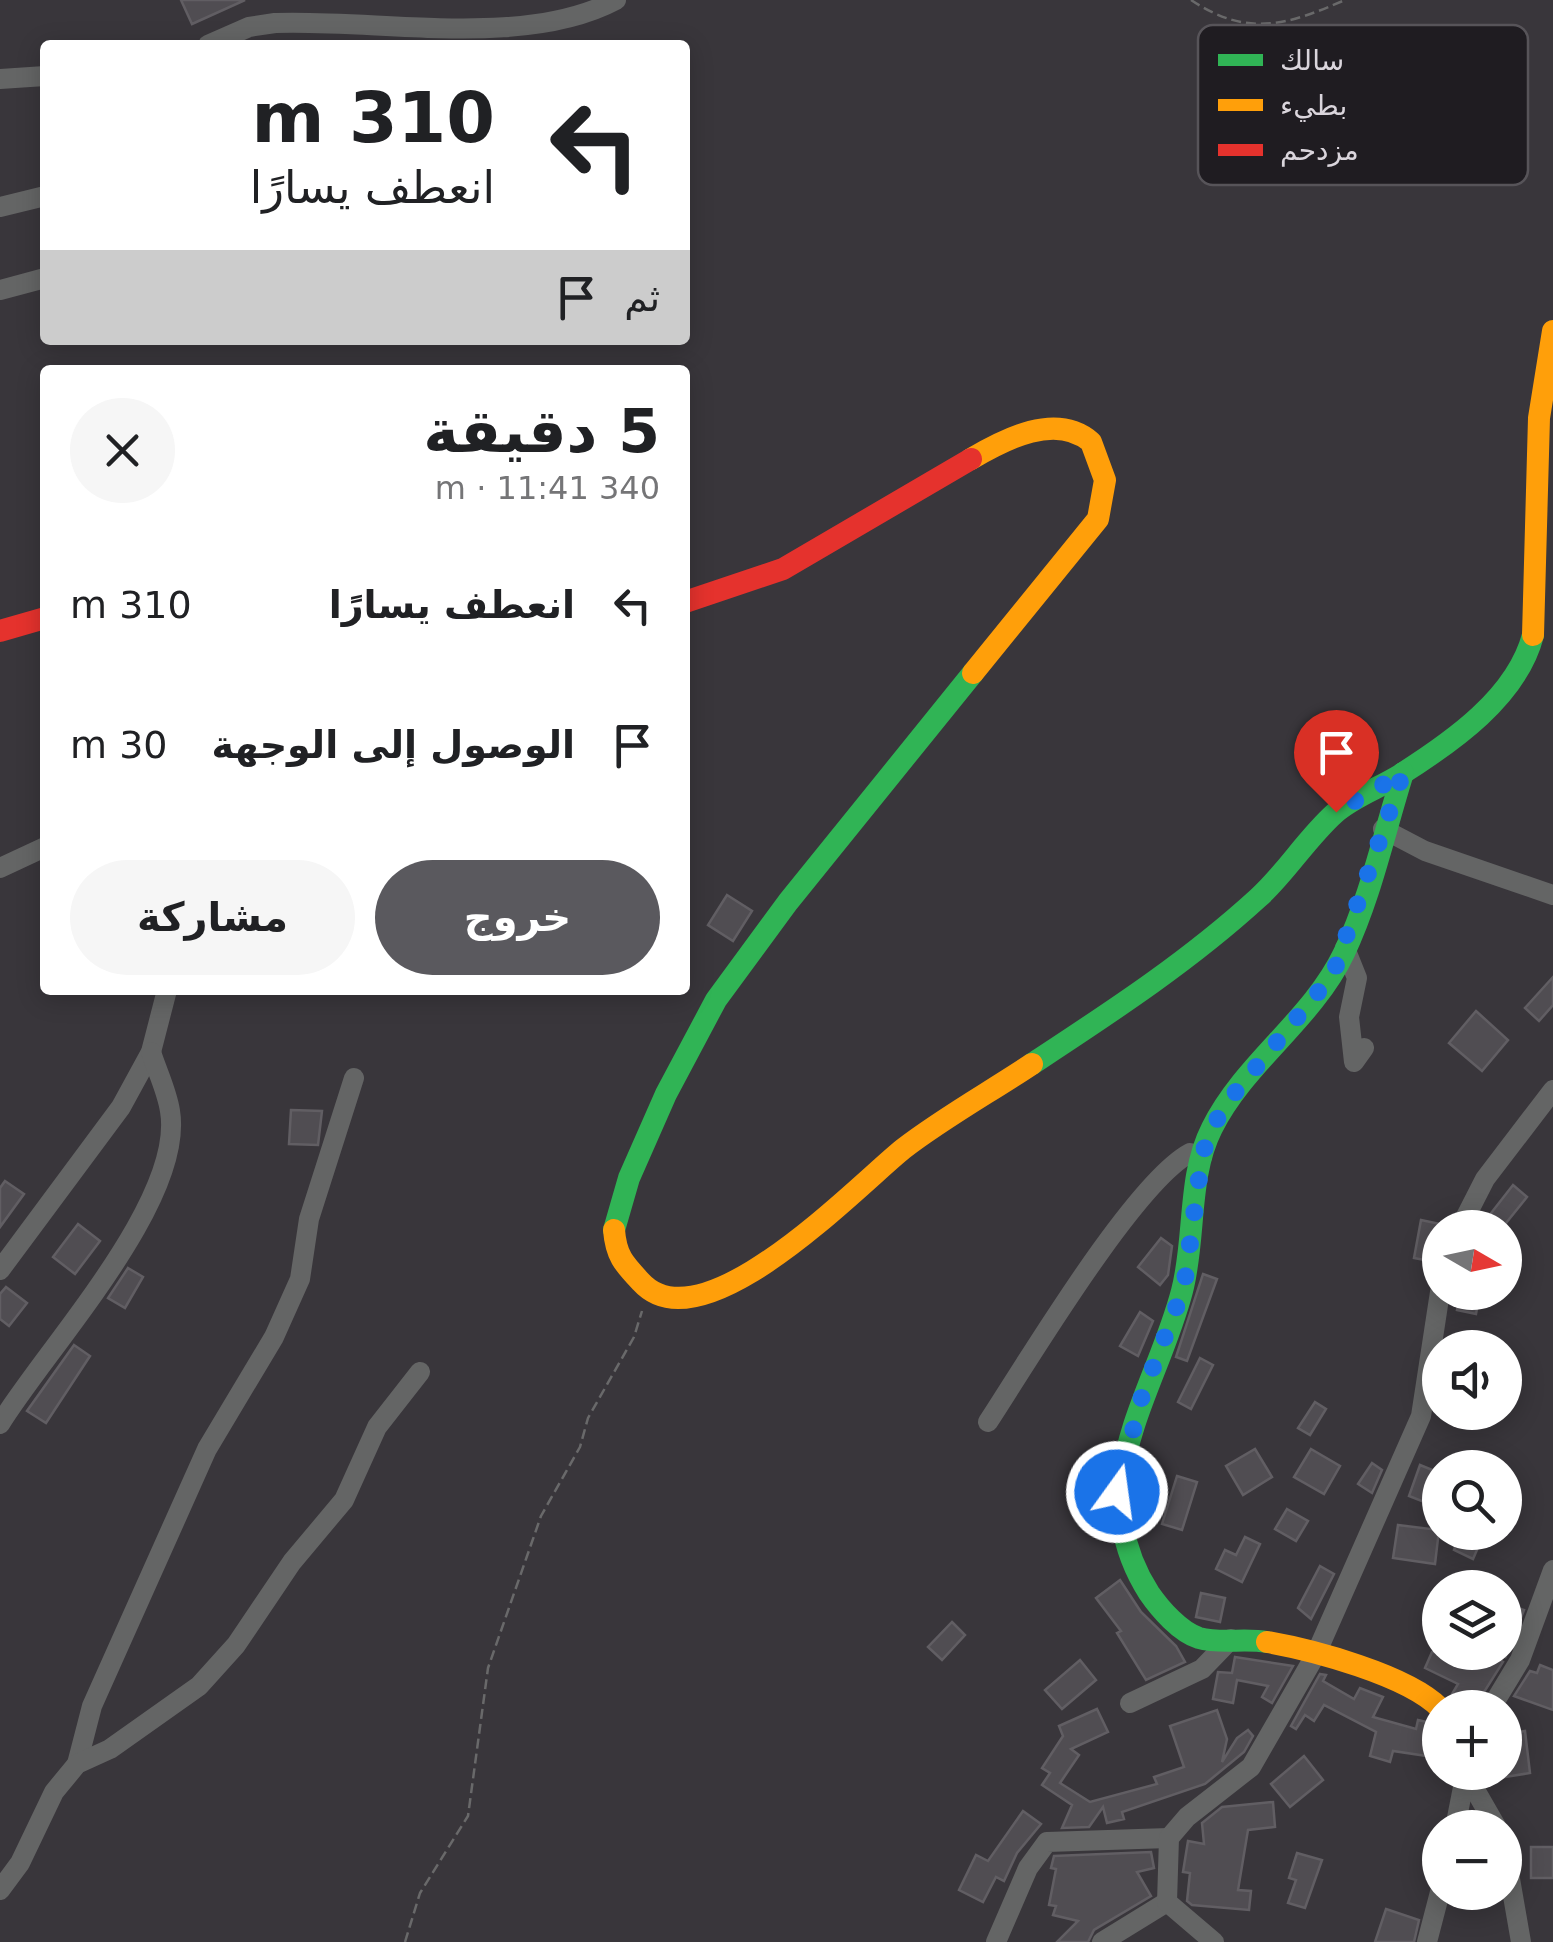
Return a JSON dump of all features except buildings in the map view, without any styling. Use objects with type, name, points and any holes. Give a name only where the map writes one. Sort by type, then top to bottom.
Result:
[{"type":"street","points":[[219,40],[249,27],[276,24],[498,26],[573,20],[616,0]]},
{"type":"street","points":[[0,79],[40,76]]},
{"type":"street","points":[[0,207],[40,197]]},
{"type":"street","points":[[0,290],[40,279]]},
{"type":"street","points":[[690,601],[738,590],[787,568],[1021,435],[1068,429],[1088,440],[1099,456],[1106,502],[1098,519],[788,902],[716,1000],[699,1031],[629,1178],[614,1224],[616,1255],[649,1291],[676,1298],[710,1292],[779,1257],[906,1148],[1164,977],[1261,896],[1336,812],[1403,773],[1482,714],[1511,685],[1527,657],[1535,626],[1539,418],[1553,331]]},
{"type":"street","points":[[0,630],[40,619]]},
{"type":"street","points":[[1403,773],[1333,974],[1234,1094],[1210,1130],[1202,1157],[1184,1287],[1142,1396],[1117,1492],[1129,1554],[1139,1577],[1186,1632],[1209,1642],[1231,1639],[1316,1654],[1422,1694]]},
{"type":"street","points":[[1383,829],[1425,851],[1553,895]]},
{"type":"street","points":[[0,868],[40,849]]},
{"type":"street","points":[[1345,948],[1356,978],[1349,1017],[1354,1062],[1364,1048]]},
{"type":"street","points":[[0,1270],[122,1107],[151,1052],[166,995]]},
{"type":"street","points":[[0,1424],[91,1296],[155,1188],[169,1147],[170,1112],[151,1052]]},
{"type":"street","points":[[0,1890],[20,1862],[54,1792],[77,1764],[92,1706],[207,1449],[274,1338],[300,1278],[310,1219],[354,1078]]},
{"type":"street","points":[[1469,1210],[1485,1179],[1553,1090]]},
{"type":"street","points":[[988,1422],[1122,1226],[1172,1163],[1190,1153],[1202,1157]]},
{"type":"street","points":[[1167,1902],[1169,1838],[1197,1808],[1251,1767],[1316,1654],[1420,1416],[1437,1310]]},
{"type":"street","points":[[77,1764],[110,1749],[199,1686],[236,1645],[292,1562],[344,1500],[376,1426],[420,1372]]},
{"type":"street","points":[[1502,1690],[1520,1660],[1553,1570]]},
{"type":"street","points":[[1130,1703],[1202,1668],[1231,1639]]},
{"type":"street","points":[[996,1942],[1028,1868],[1047,1842],[1169,1838]]},
{"type":"street","points":[[1102,1942],[1167,1902]]},
{"type":"street","points":[[1167,1902],[1214,1942]]},
{"type":"street","points":[[1427,1942],[1435,1910]]},
{"type":"street","points":[[1515,1910],[1521,1942]]},
{"type":"path","points":[[1191,0],[1210,13],[1252,25]]},
{"type":"path","points":[[1272,25],[1346,0]]},
{"type":"path","points":[[404,1942],[420,1893],[468,1816],[488,1668],[541,1516],[634,1337],[649,1291]]},
{"type":"traffic: fast","points":[[1032,1064],[1204,944],[1268,888],[1342,807],[1400,775],[1461,733],[1513,678],[1533,635]]},
{"type":"traffic: fast","points":[[614,1230],[629,1178],[666,1094],[716,1000],[788,902],[973,673]]},
{"type":"traffic: fast","points":[[1267,1642],[1199,1638],[1165,1613],[1149,1593],[1130,1553],[1121,1515],[1122,1477],[1130,1440],[1182,1291],[1204,1147],[1226,1104],[1315,999],[1344,953],[1370,887],[1403,773]]},
{"type":"traffic: slow","points":[[1533,635],[1539,418],[1553,331]]},
{"type":"traffic: slow","points":[[971,459],[1015,437],[1062,429],[1091,442],[1105,480],[1098,519],[973,673]]},
{"type":"traffic: slow","points":[[614,1230],[622,1259],[641,1282],[668,1297],[701,1295],[739,1279],[778,1254],[903,1149],[1032,1064]]},
{"type":"traffic: slow","points":[[1267,1642],[1333,1658],[1383,1675],[1422,1694]]},
{"type":"traffic: jam","points":[[690,600],[783,569],[971,459]]},
{"type":"traffic: jam","points":[[0,631],[40,619]]},
{"type":"route","points":[[1117,1492],[1142,1396],[1184,1287],[1202,1157],[1210,1130],[1234,1094],[1333,974],[1403,773],[1336,812]]}]
